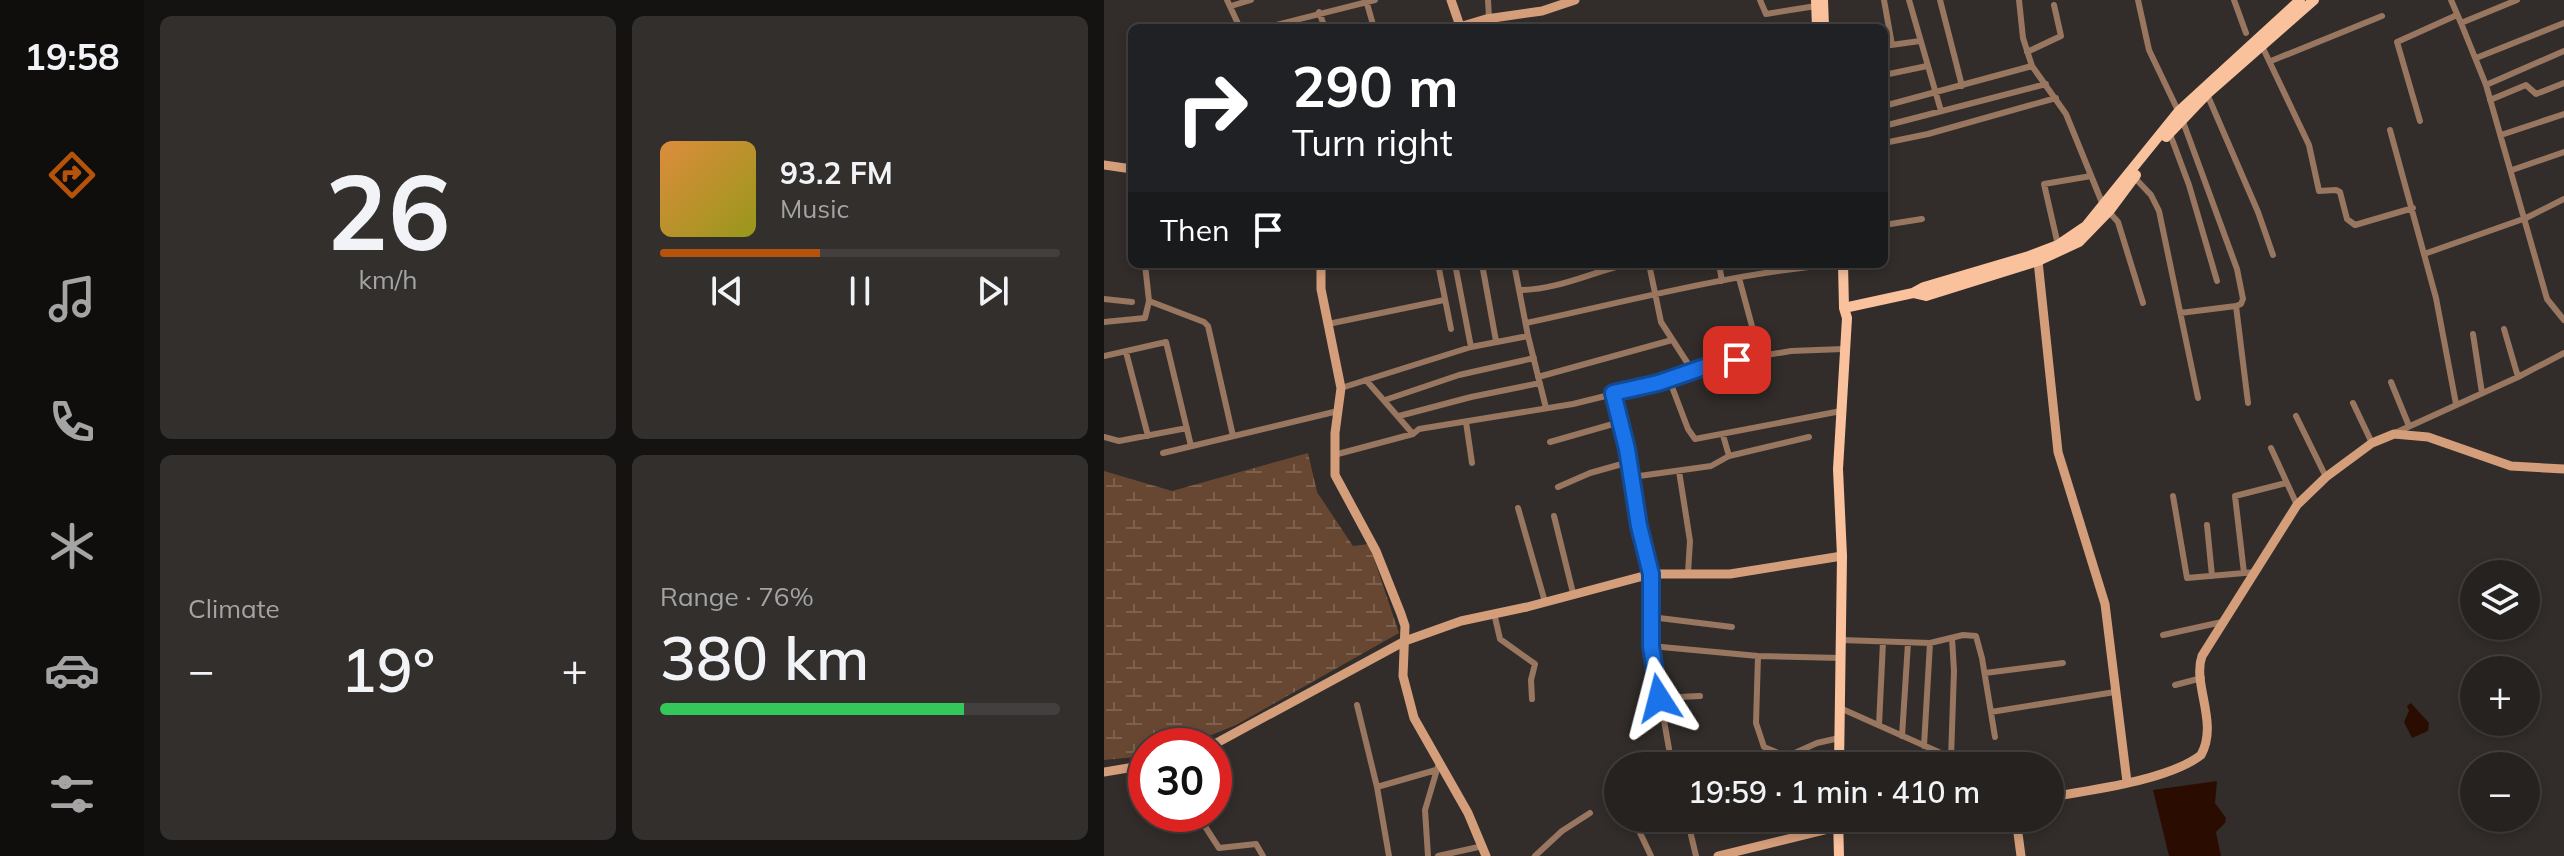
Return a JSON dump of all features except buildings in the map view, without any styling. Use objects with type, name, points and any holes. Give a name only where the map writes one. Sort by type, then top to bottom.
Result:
[{"type":"main road","points":[[1817,24],[1818,2]]},
{"type":"main road","points":[[1818,2],[1823,24]]},
{"type":"main road","points":[[1913,293],[1926,296],[2038,261],[2079,242],[2181,115],[2259,41],[2306,2]]},
{"type":"main road","points":[[1847,311],[1913,293],[2058,245],[2107,207],[2170,134],[2181,115],[2207,94],[2259,41]]},
{"type":"main road","points":[[1843,268],[1847,311]]},
{"type":"main road","points":[[1844,268],[1850,289],[1865,304]]},
{"type":"main road","points":[[1839,752],[1842,556],[1838,469],[1843,349],[1850,289]]},
{"type":"main road","points":[[1838,832],[1839,856]]},
{"type":"street","points":[[1238,24],[1229,3],[1251,0]]},
{"type":"street","points":[[1334,0],[1336,8]]},
{"type":"street","points":[[1295,24],[1319,12],[1375,0]]},
{"type":"street","points":[[1451,0],[1458,24]]},
{"type":"street","points":[[1488,0],[1489,18]]},
{"type":"street","points":[[1469,24],[1489,18],[1542,11],[1575,0]]},
{"type":"street","points":[[1760,0],[1766,14],[1818,2]]},
{"type":"street","points":[[1884,0],[1892,45]]},
{"type":"street","points":[[1909,0],[1941,111]]},
{"type":"street","points":[[1940,0],[1962,86]]},
{"type":"street","points":[[2019,0],[2032,66],[2056,98],[2074,130],[2091,176],[2118,222],[2143,303]]},
{"type":"street","points":[[2138,0],[2149,50],[2181,115],[2237,269],[2243,302],[2236,306],[2180,313]]},
{"type":"street","points":[[2234,0],[2246,33]]},
{"type":"street","points":[[2451,0],[2486,85],[2547,299],[2564,320]]},
{"type":"street","points":[[2461,23],[2517,0]]},
{"type":"street","points":[[1366,1],[1373,24]]},
{"type":"street","points":[[2027,52],[2061,36],[2054,5]]},
{"type":"street","points":[[1319,12],[1324,24]]},
{"type":"street","points":[[2420,121],[2397,42],[2457,15]]},
{"type":"street","points":[[2271,61],[2382,16]]},
{"type":"street","points":[[2476,58],[2564,23]]},
{"type":"street","points":[[1888,46],[1920,41]]},
{"type":"street","points":[[2259,41],[2309,145],[2318,190],[2340,192],[2351,224],[2413,208]]},
{"type":"street","points":[[2486,85],[2564,51]]},
{"type":"street","points":[[1888,74],[1927,66]]},
{"type":"street","points":[[1888,105],[2032,66]]},
{"type":"street","points":[[2490,100],[2526,85],[2536,94],[2564,83]]},
{"type":"street","points":[[1888,125],[2046,84]]},
{"type":"street","points":[[2207,94],[2258,212],[2273,255]]},
{"type":"street","points":[[1888,142],[2056,98]]},
{"type":"street","points":[[2501,135],[2564,114]]},
{"type":"street","points":[[2390,130],[2436,298],[2456,404]]},
{"type":"street","points":[[2170,134],[2189,185],[2217,281]]},
{"type":"street","points":[[2512,170],[2564,152]]},
{"type":"street","points":[[1104,165],[1128,168]]},
{"type":"street","points":[[2058,245],[2044,184],[2091,176]]},
{"type":"street","points":[[2134,177],[2151,195],[2159,211],[2198,398]]},
{"type":"street","points":[[2424,254],[2526,218],[2564,199]]},
{"type":"street","points":[[1888,224],[1922,219]]},
{"type":"street","points":[[2038,261],[2058,452],[2105,604],[2127,782]]},
{"type":"street","points":[[1104,322],[1145,318],[1149,301],[1145,268]]},
{"type":"street","points":[[1321,268],[1321,289],[1341,388],[1335,475],[1376,551],[1405,626],[1402,663],[1408,702],[1438,766],[1468,813],[1484,851],[1438,856]]},
{"type":"street","points":[[1439,268],[1451,329]]},
{"type":"street","points":[[1456,268],[1471,347]]},
{"type":"street","points":[[1483,268],[1496,341]]},
{"type":"street","points":[[1515,268],[1546,408]]},
{"type":"street","points":[[1519,290],[1552,287],[1615,268]]},
{"type":"street","points":[[1650,268],[1661,322],[1692,370]]},
{"type":"street","points":[[1720,268],[1722,281]]},
{"type":"street","points":[[1526,323],[1794,268]]},
{"type":"street","points":[[1739,278],[1760,356]]},
{"type":"street","points":[[1104,299],[1132,302]]},
{"type":"street","points":[[1328,324],[1444,300]]},
{"type":"street","points":[[1149,301],[1208,326],[1233,436]]},
{"type":"street","points":[[2236,306],[2248,403]]},
{"type":"street","points":[[2504,329],[2518,377]]},
{"type":"street","points":[[2473,334],[2482,393]]},
{"type":"street","points":[[1341,388],[1471,347],[1528,336]]},
{"type":"street","points":[[1399,416],[1539,380],[1672,340]]},
{"type":"street","points":[[1104,356],[1166,342],[1191,446]]},
{"type":"street","points":[[1334,455],[1413,434],[1419,429],[1546,408],[1669,379],[1713,364],[1791,351],[1843,349]]},
{"type":"street","points":[[1126,352],[1148,436]]},
{"type":"street","points":[[2064,794],[2175,769],[2201,755],[2207,741],[2207,720],[2200,661],[2297,505],[2326,477],[2372,443],[2564,353]]},
{"type":"street","points":[[1385,400],[1459,375],[1534,358]]},
{"type":"street","points":[[1669,379],[1692,438],[1723,435],[1841,411]]},
{"type":"street","points":[[1366,380],[1413,434]]},
{"type":"street","points":[[2391,382],[2409,426]]},
{"type":"street","points":[[1613,393],[1651,574],[1651,646],[1669,752]]},
{"type":"street","points":[[2353,403],[2372,443]]},
{"type":"street","points":[[1163,453],[1339,411]]},
{"type":"street","points":[[2296,416],[2326,477]]},
{"type":"street","points":[[1466,422],[1472,463]]},
{"type":"street","points":[[1550,442],[1620,422]]},
{"type":"street","points":[[1104,437],[1119,441],[1187,428]]},
{"type":"street","points":[[2394,434],[2440,440],[2511,466],[2564,469]]},
{"type":"street","points":[[1723,435],[1729,456]]},
{"type":"street","points":[[1632,477],[1711,466],[1729,456],[1809,437]]},
{"type":"street","points":[[2271,448],[2297,505]]},
{"type":"street","points":[[1558,487],[1590,473],[1629,462]]},
{"type":"street","points":[[1679,471],[1690,541],[1688,573]]},
{"type":"street","points":[[2244,573],[2235,496],[2286,483]]},
{"type":"street","points":[[2173,496],[2187,578],[2256,572]]},
{"type":"street","points":[[1518,508],[1545,602]]},
{"type":"street","points":[[1554,516],[1573,593]]},
{"type":"street","points":[[2207,525],[2212,576]]},
{"type":"street","points":[[1232,735],[1405,641],[1461,621],[1651,574],[1730,574],[1842,556]]},
{"type":"street","points":[[1494,613],[1500,639],[1535,664],[1531,680],[1532,699]]},
{"type":"street","points":[[1651,617],[1732,627]]},
{"type":"street","points":[[2163,635],[2222,622]]},
{"type":"street","points":[[1841,640],[1930,643],[1976,636],[1995,737]]},
{"type":"street","points":[[1951,752],[1952,638]]},
{"type":"street","points":[[1879,725],[1883,642]]},
{"type":"street","points":[[1902,736],[1908,643]]},
{"type":"street","points":[[1924,746],[1930,643]]},
{"type":"street","points":[[1651,646],[1758,656],[1841,658]]},
{"type":"street","points":[[1758,656],[1758,734],[1764,747],[1776,752]]},
{"type":"street","points":[[1985,673],[2063,663]]},
{"type":"street","points":[[2175,685],[2202,678]]},
{"type":"street","points":[[1991,712],[2115,692]]},
{"type":"street","points":[[1659,698],[1700,696]]},
{"type":"street","points":[[1357,705],[1377,787],[1389,856]]},
{"type":"street","points":[[1840,708],[1938,752]]},
{"type":"street","points":[[1797,752],[1839,738]]},
{"type":"street","points":[[1377,787],[1438,766]]},
{"type":"street","points":[[1428,856],[1425,810],[1438,766]]},
{"type":"street","points":[[1104,772],[1128,768]]},
{"type":"street","points":[[1535,856],[1562,831],[1590,813]]},
{"type":"street","points":[[1209,832],[1219,848],[1256,844],[1263,856]]},
{"type":"street","points":[[1641,832],[1651,856]]},
{"type":"street","points":[[1690,832],[1696,856]]},
{"type":"street","points":[[1718,856],[1754,852],[1810,832]]},
{"type":"street","points":[[2018,832],[2021,856]]},
{"type":"green space","points":[[1308,453],[1317,492],[1353,546],[1369,544],[1399,633],[1236,725],[1229,728],[1128,728],[1128,758],[1104,760],[1104,471],[1172,491]]},
{"type":"shaded area","points":[[2411,703],[2429,723],[2428,731],[2412,738],[2404,722],[2409,711],[2407,706]]},
{"type":"shaded area","points":[[2217,781],[2215,803],[2226,818],[2216,832],[2221,856],[2169,856],[2153,790]]},
{"type":"route","points":[[1659,698],[1651,646],[1651,574],[1613,393],[1737,360]]}]
